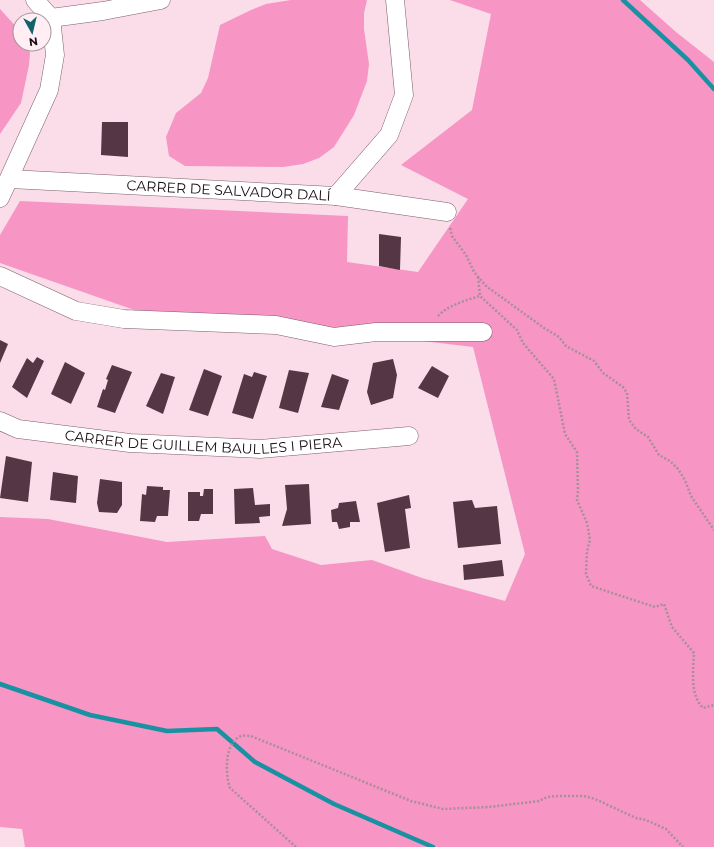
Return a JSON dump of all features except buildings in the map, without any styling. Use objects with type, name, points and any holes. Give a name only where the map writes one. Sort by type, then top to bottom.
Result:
[{"type":"street","points":[[35,0],[45,12]]},
{"type":"street","points":[[52,18],[102,11],[161,0]]},
{"type":"street","points":[[336,196],[390,134],[404,95],[395,0]]},
{"type":"street","points":[[0,198],[10,179],[49,90],[55,55],[52,33]]},
{"type":"street","name":"CARRER DE SALVADOR DALÍ","points":[[10,179],[336,196],[447,212]]},
{"type":"street","points":[[0,276],[76,311],[124,319],[276,325],[334,337],[376,332],[483,332]]},
{"type":"street","name":"CARRER DE GUILLEM BAULLES I PIERA","points":[[0,421],[18,429],[130,443],[260,449],[409,436]]},
{"type":"path","points":[[447,212],[452,236],[466,255],[478,278],[486,286],[544,328],[559,337],[566,346],[594,361],[603,373],[623,387],[627,393],[629,420],[636,429],[648,438],[659,455],[670,460],[678,468],[685,480],[691,496],[714,530]]},
{"type":"path","points":[[478,278],[480,296],[517,330],[523,343],[554,379],[565,434],[577,452],[577,500],[587,523],[590,540],[587,551],[586,574],[591,586],[655,607],[664,604],[672,627],[694,653],[693,678],[696,702],[703,708],[714,705]]},
{"type":"path","points":[[424,332],[444,310],[456,306],[465,300],[480,296]]},
{"type":"path","points":[[296,847],[230,788],[226,777],[228,755],[235,741],[242,736],[251,736],[411,801],[443,809],[489,807],[539,801],[547,797],[584,796],[595,799],[636,818],[646,820],[666,829],[683,847]]},
{"type":"shaded area","points":[[291,0],[367,0],[364,13],[364,29],[369,64],[367,81],[354,115],[334,147],[319,158],[303,164],[283,167],[185,166],[169,156],[166,137],[176,113],[201,93],[208,78],[220,25],[266,4]]},
{"type":"shaded area","points":[[450,0],[640,0],[676,32],[714,62],[714,847],[25,847],[22,829],[0,827],[0,517],[48,519],[167,542],[265,536],[272,549],[321,565],[372,560],[422,578],[505,601],[525,554],[473,347],[356,333],[140,312],[0,263],[0,235],[20,201],[348,216],[347,262],[418,272],[468,199],[401,165],[472,110],[491,14]]},
{"type":"shaded area","points":[[0,9],[12,22],[12,52],[30,53],[21,103],[0,134]]},
{"type":"waterway","points":[[623,0],[688,60],[714,89]]},
{"type":"waterway","points":[[0,684],[90,715],[167,731],[217,729],[255,762],[334,804],[433,847]]}]
